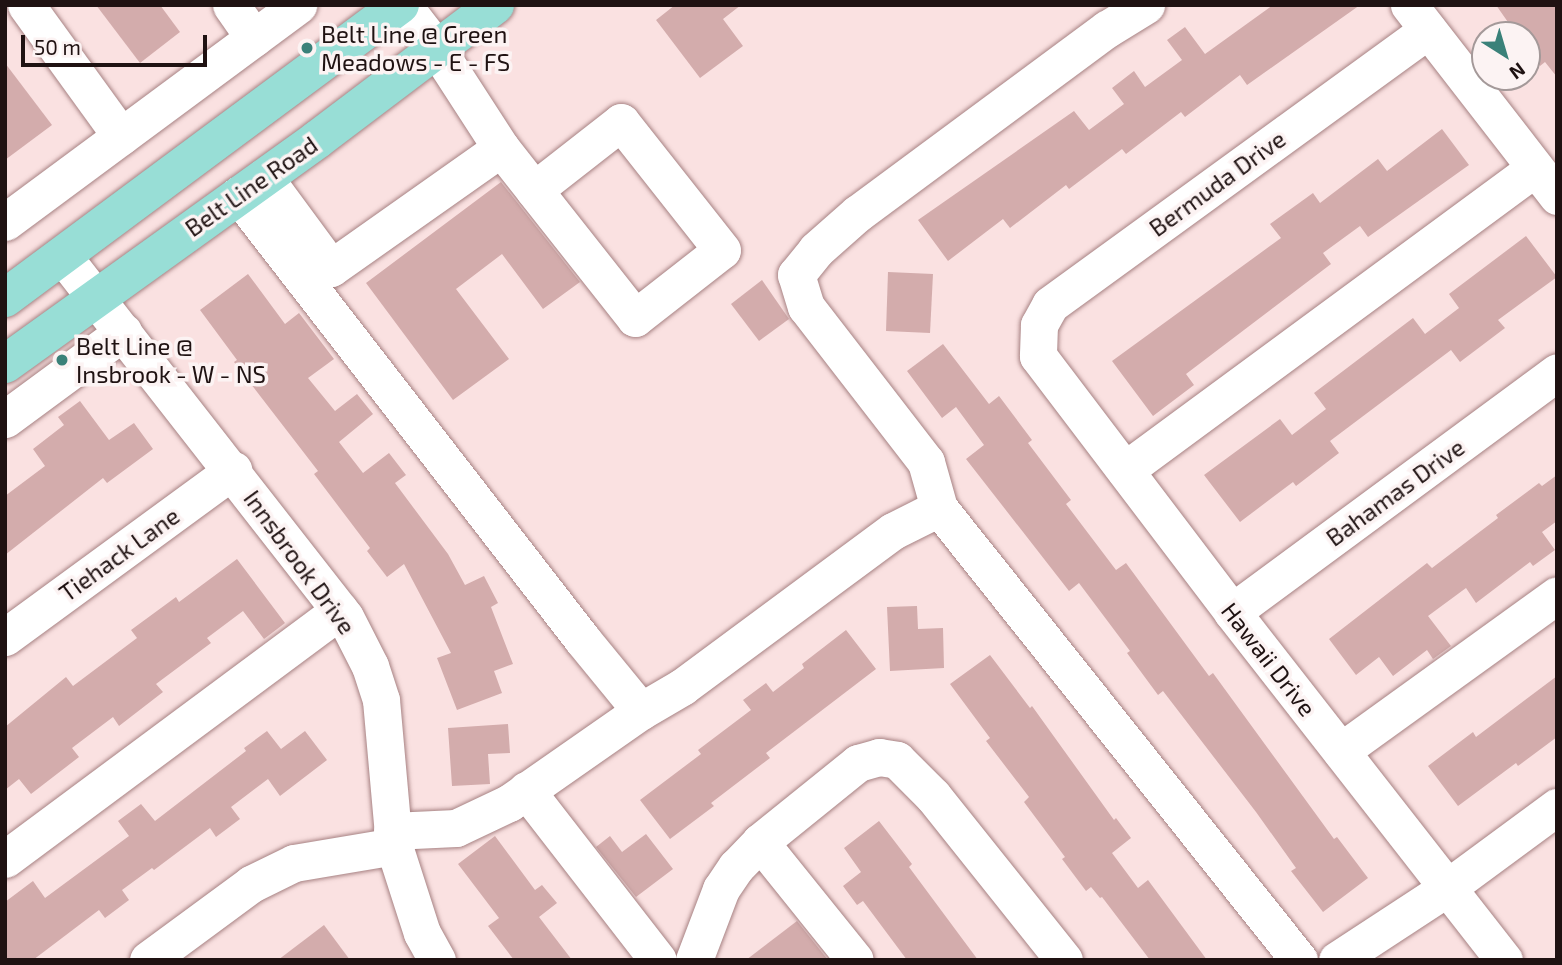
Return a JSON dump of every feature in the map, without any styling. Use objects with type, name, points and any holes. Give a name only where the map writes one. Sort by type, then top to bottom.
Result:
[{"type":"main road","points":[[5,298],[401,5]]},
{"type":"main road","name":"Belt Line Road","points":[[5,364],[495,5]]},
{"type":"street","points":[[26,5],[121,136]]},
{"type":"street","points":[[231,5],[254,38]]},
{"type":"street","points":[[5,222],[298,5]]},
{"type":"street","points":[[401,5],[437,49],[501,148],[534,190],[635,318],[723,250],[621,121],[534,190]]},
{"type":"street","points":[[1127,10],[858,213],[816,250],[796,275],[806,307],[926,462],[939,508],[1299,960]]},
{"type":"street","points":[[1125,470],[1546,182],[1418,18]]},
{"type":"street","name":"Bermuda Drive","points":[[1038,356],[1039,325],[1050,305],[1418,18]]},
{"type":"street","points":[[251,186],[331,268],[501,148]]},
{"type":"street","points":[[251,186],[582,639],[641,711]]},
{"type":"street","name":"Innsbrook Drive","points":[[62,255],[340,610],[370,666],[381,700],[393,838],[422,933],[437,960]]},
{"type":"street","points":[[5,419],[123,332]]},
{"type":"street","name":"Hawaii Drive","points":[[1038,356],[1504,960]]},
{"type":"street","name":"Bahamas Drive","points":[[1233,612],[1557,372]]},
{"type":"street","name":"Tiehack Lane","points":[[5,637],[233,470]]},
{"type":"street","points":[[148,960],[251,884],[294,863],[393,838],[456,828],[509,803],[641,711],[682,687],[893,531],[939,508]]},
{"type":"street","points":[[1341,751],[1557,595]]},
{"type":"street","points":[[5,859],[340,610]]},
{"type":"street","points":[[694,960],[720,889],[760,842],[858,763],[879,757],[897,760],[933,796],[1064,960]]},
{"type":"street","points":[[526,790],[658,960]]},
{"type":"street","points":[[1337,960],[1447,888],[1557,807]]},
{"type":"street","points":[[760,842],[855,960]]},
{"type":"building","points":[[96,5],[160,5],[180,32],[140,63]]},
{"type":"building","points":[[675,5],[741,5],[723,19],[743,46],[700,78],[656,20]]},
{"type":"building","points":[[1273,5],[1360,5],[1247,85],[1240,75],[1185,117],[1181,112],[1126,154],[1122,149],[1069,189],[1066,185],[1010,228],[1003,219],[948,261],[918,220],[1074,111],[1089,130],[1124,104],[1112,88],[1134,71],[1145,87],[1182,60],[1167,40],[1185,27],[1205,54]]},
{"type":"building","points":[[1496,5],[1557,5],[1557,77],[1545,62],[1541,65],[1541,21],[1507,21]]},
{"type":"building","points":[[5,63],[52,125],[5,160]]},
{"type":"building","points":[[1442,129],[1469,165],[1368,237],[1360,226],[1323,253],[1331,264],[1186,374],[1194,385],[1153,416],[1112,361],[1281,238],[1270,224],[1313,193],[1320,203],[1378,159],[1387,171]]},
{"type":"building","points":[[501,182],[580,282],[543,309],[502,254],[456,289],[509,359],[453,400],[366,283]]},
{"type":"building","points":[[1526,236],[1557,277],[1498,320],[1505,328],[1460,362],[1451,350],[1330,441],[1339,453],[1296,486],[1293,482],[1240,522],[1204,475],[1280,419],[1292,435],[1326,409],[1314,393],[1413,318],[1425,334],[1459,308],[1449,294]]},
{"type":"building","points":[[888,272],[933,274],[930,333],[886,331]]},
{"type":"building","points":[[248,274],[285,324],[299,313],[334,359],[308,378],[335,411],[357,394],[373,414],[339,442],[363,473],[389,453],[406,475],[395,483],[448,554],[465,585],[484,576],[498,603],[491,607],[513,664],[494,671],[502,693],[457,710],[437,658],[451,653],[404,564],[387,577],[367,551],[370,548],[314,474],[318,471],[234,362],[237,360],[200,310]]},
{"type":"building","points":[[762,280],[789,319],[759,341],[731,304]]},
{"type":"building","points":[[943,344],[989,404],[999,396],[1032,440],[1028,443],[1071,500],[1066,504],[1116,570],[1126,563],[1209,676],[1213,673],[1334,839],[1337,837],[1368,878],[1323,912],[1291,871],[1296,868],[1256,812],[1163,691],[1158,695],[1127,653],[1130,651],[1079,583],[1069,591],[966,459],[984,445],[956,407],[942,418],[907,371]]},
{"type":"building","points":[[80,401],[109,440],[134,423],[153,449],[107,483],[103,478],[5,555],[5,496],[45,466],[33,449],[64,425],[58,417]]},
{"type":"building","points":[[1557,475],[1557,521],[1542,532],[1555,550],[1533,566],[1530,562],[1476,603],[1466,588],[1428,616],[1451,646],[1433,659],[1427,650],[1393,676],[1379,657],[1356,675],[1329,639],[1427,563],[1432,568],[1539,483],[1542,486]]},
{"type":"building","points":[[237,559],[285,623],[264,639],[243,611],[207,638],[211,643],[156,684],[163,692],[119,726],[113,717],[72,748],[79,757],[31,794],[19,779],[5,790],[5,727],[66,677],[73,686],[137,638],[131,630],[176,597],[179,602]]},
{"type":"building","points":[[917,606],[918,629],[943,628],[944,668],[890,671],[887,607]]},
{"type":"building","points":[[846,630],[876,669],[766,753],[770,758],[711,803],[714,806],[670,839],[640,800],[701,754],[698,750],[751,710],[743,700],[766,683],[773,692],[804,668],[802,664]]},
{"type":"building","points":[[990,655],[1030,708],[1032,706],[1114,820],[1116,818],[1131,838],[1112,853],[1138,888],[1148,880],[1207,960],[1150,960],[1102,897],[1091,887],[1086,891],[1062,859],[1065,857],[1024,802],[1029,797],[986,741],[990,738],[950,684]]},
{"type":"building","points":[[1557,676],[1557,737],[1518,766],[1516,763],[1458,806],[1428,766],[1473,732],[1476,737]]},
{"type":"building","points":[[508,724],[510,753],[488,754],[490,784],[452,786],[448,728]]},
{"type":"building","points":[[267,731],[281,749],[305,731],[327,760],[280,796],[268,779],[231,807],[240,819],[216,837],[210,828],[122,890],[129,900],[105,918],[99,910],[33,960],[5,960],[5,902],[33,881],[45,898],[129,836],[118,821],[141,804],[155,821],[246,751],[244,748]]},
{"type":"building","points":[[879,821],[912,864],[909,867],[978,960],[907,960],[863,901],[857,905],[843,886],[861,872],[844,848]]},
{"type":"building","points":[[646,834],[673,869],[636,897],[596,847],[610,836],[622,852]]},
{"type":"building","points":[[495,836],[535,890],[542,885],[557,903],[539,917],[572,960],[514,960],[488,926],[499,918],[458,864]]},
{"type":"building","points":[[797,921],[828,960],[746,960]]},
{"type":"building","points":[[324,925],[350,960],[278,960]]},
{"type":"place","name":"Belt Line @ Green Meadows - E - FS","points":[[307,48]]},
{"type":"place","name":"Belt Line @ Insbrook - W - NS","points":[[62,360]]}]
